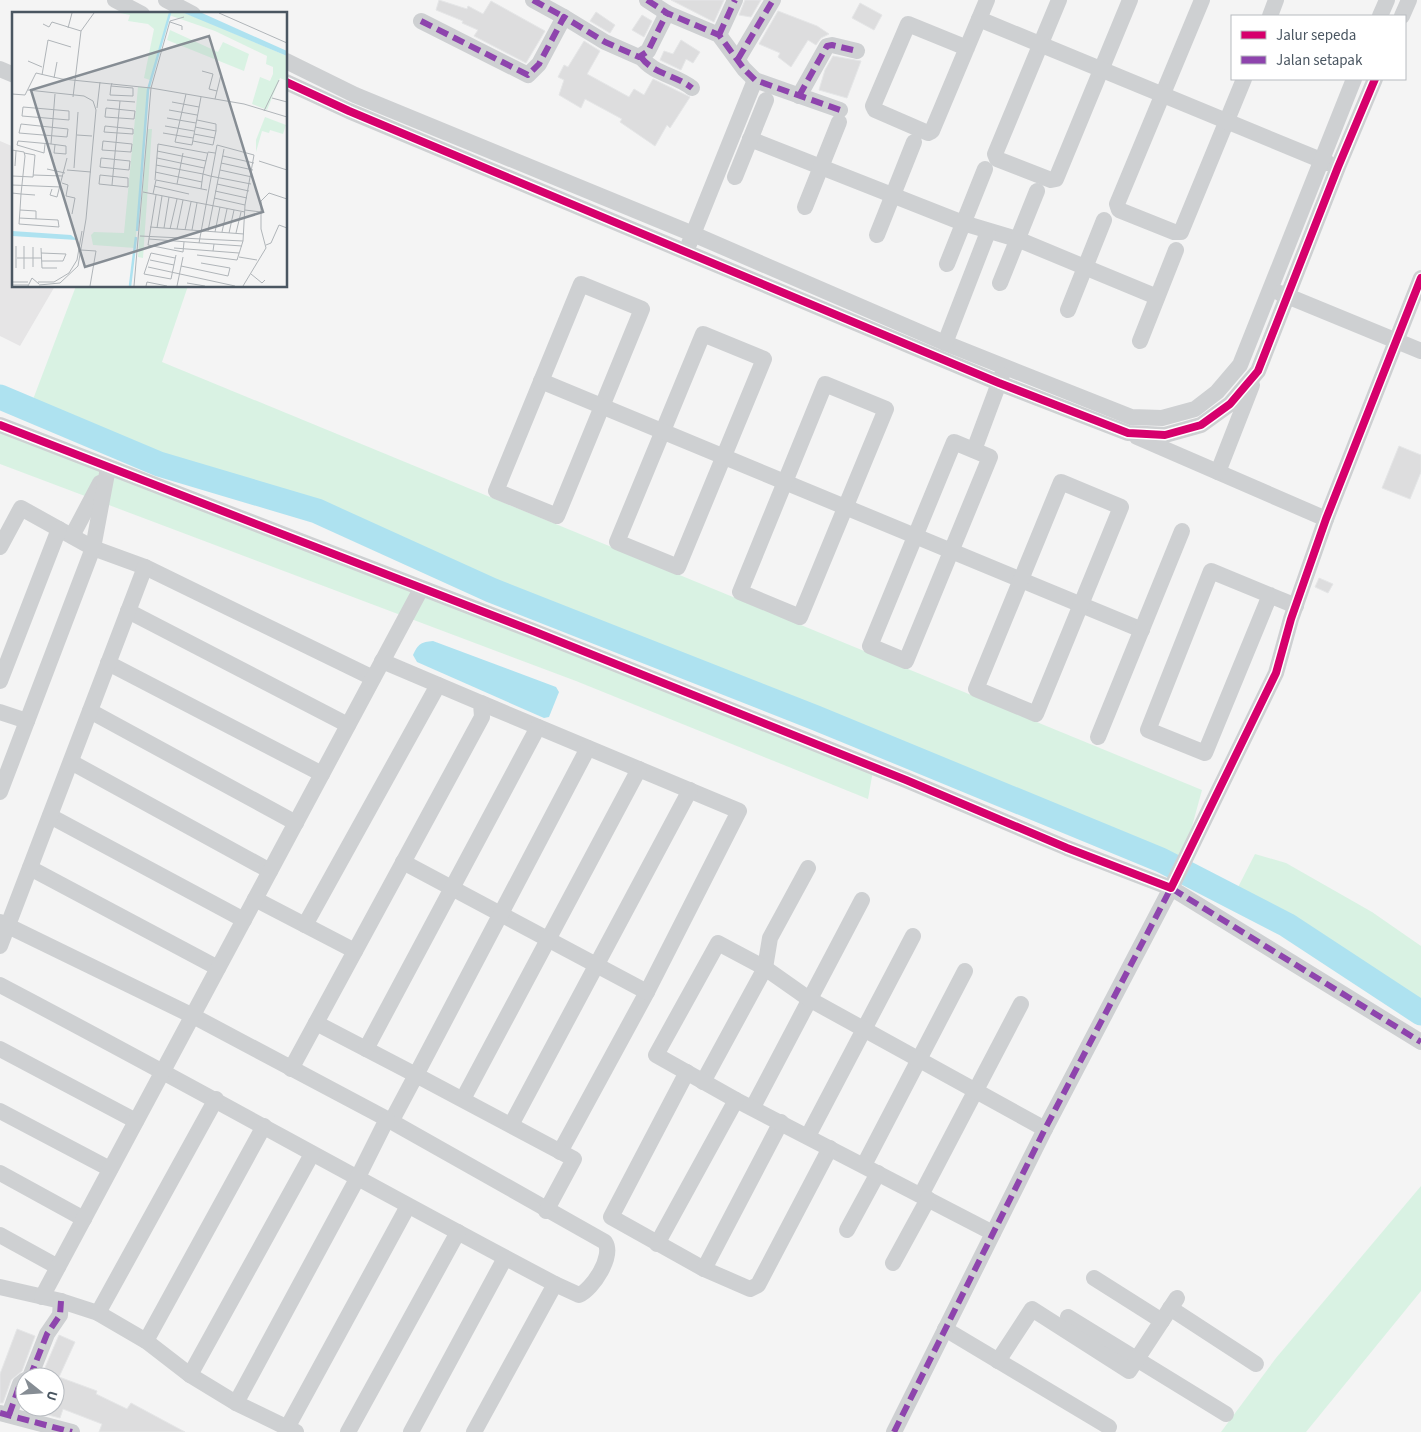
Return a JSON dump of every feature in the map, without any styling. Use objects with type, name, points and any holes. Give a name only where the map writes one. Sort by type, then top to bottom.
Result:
[{"type":"street","points":[[115,0],[134,9]]},
{"type":"street","points":[[166,0],[189,12]]},
{"type":"street","points":[[533,0],[605,42],[635,57],[641,57],[648,51],[667,13]]},
{"type":"street","points":[[647,0],[667,13],[719,35],[755,80],[799,96],[840,116],[805,207]]},
{"type":"street","points":[[719,35],[735,0]]},
{"type":"street","points":[[738,59],[773,0]]},
{"type":"street","points":[[967,48],[908,24],[873,106],[875,110],[928,133],[932,131],[967,48],[987,0]]},
{"type":"street","points":[[1060,0],[995,154],[997,159],[1050,180],[1056,179],[1130,0]]},
{"type":"street","points":[[1202,0],[1118,204],[1119,210],[1181,232],[1244,80]]},
{"type":"street","points":[[1270,15],[1276,0]]},
{"type":"street","points":[[1380,15],[1386,0]]},
{"type":"street","points":[[1402,15],[1409,0]]},
{"type":"street","points":[[421,21],[528,75],[544,56],[564,17]]},
{"type":"street","points":[[979,19],[1338,167]]},
{"type":"street","points":[[799,96],[827,46],[832,45],[857,50]]},
{"type":"street","points":[[641,57],[651,67],[682,81],[692,88]]},
{"type":"street","points":[[288,62],[355,95],[693,234],[945,343],[1002,376],[1132,417],[1162,418],[1195,409],[1217,392],[1240,365],[1271,290],[1320,160],[1354,80]]},
{"type":"street","points":[[0,69],[12,74]]},
{"type":"street","points":[[686,251],[755,80]]},
{"type":"street","points":[[1218,472],[1338,167],[1375,80]]},
{"type":"street","points":[[288,83],[349,112],[686,251],[1002,376],[1326,519]]},
{"type":"street","points":[[735,177],[766,100]]},
{"type":"street","points":[[750,139],[963,223],[988,232],[1017,239],[1157,297]]},
{"type":"street","points":[[878,235],[914,142]]},
{"type":"street","points":[[947,264],[985,168]]},
{"type":"street","points":[[1000,282],[1037,191]]},
{"type":"street","points":[[1068,310],[1104,220]]},
{"type":"street","points":[[945,343],[988,232]]},
{"type":"street","points":[[1140,340],[1176,250]]},
{"type":"street","points":[[894,1432],[1045,1129],[1188,856],[1276,673],[1296,606],[1326,519],[1421,278]]},
{"type":"street","points":[[581,284],[642,309],[557,516],[496,492],[541,382],[581,284]]},
{"type":"street","points":[[1271,290],[1421,351]]},
{"type":"street","points":[[703,334],[764,359],[678,567],[617,542],[663,432],[703,334]]},
{"type":"street","points":[[1128,433],[1165,435],[1201,425],[1230,404],[1258,371]]},
{"type":"street","points":[[974,450],[1002,376]]},
{"type":"street","points":[[541,382],[1142,630]]},
{"type":"street","points":[[825,384],[886,409],[800,617],[740,592],[785,482],[825,384]]},
{"type":"street","points":[[0,425],[797,736],[1067,848],[1172,884],[1421,1042]]},
{"type":"street","points":[[954,442],[990,457],[906,661],[870,646],[915,536],[954,442]]},
{"type":"street","points":[[0,681],[66,532],[108,468]]},
{"type":"street","points":[[0,792],[93,548],[108,468]]},
{"type":"street","points":[[1061,482],[1121,507],[1036,714],[976,689],[1021,580],[1061,482]]},
{"type":"street","points":[[0,547],[21,508],[93,548],[145,567],[373,678]]},
{"type":"street","points":[[1098,737],[1182,531]]},
{"type":"street","points":[[0,946],[4,924],[30,868],[145,567]]},
{"type":"street","points":[[1270,595],[1205,753],[1148,730],[1211,571],[1270,595],[1296,606]]},
{"type":"street","points":[[42,1297],[421,589]]},
{"type":"street","points":[[128,611],[348,725]]},
{"type":"street","points":[[382,661],[740,811],[647,992],[560,1152]]},
{"type":"street","points":[[108,663],[322,774]]},
{"type":"street","points":[[305,925],[438,685]]},
{"type":"street","points":[[291,1069],[482,717],[481,703]]},
{"type":"street","points":[[90,711],[296,823]]},
{"type":"street","points":[[0,712],[27,721]]},
{"type":"street","points":[[366,1049],[538,726]]},
{"type":"street","points":[[236,1403],[357,1179],[416,1075],[588,748]]},
{"type":"street","points":[[71,762],[270,871]]},
{"type":"street","points":[[463,1099],[547,938],[639,769]]},
{"type":"street","points":[[511,1125],[690,790]]},
{"type":"street","points":[[50,816],[244,920]]},
{"type":"street","points":[[403,862],[647,992]]},
{"type":"street","points":[[30,868],[218,968]]},
{"type":"street","points":[[703,1082],[765,968],[770,938],[808,868]]},
{"type":"street","points":[[255,898],[355,951]]},
{"type":"street","points":[[753,1107],[862,900]]},
{"type":"street","points":[[0,985],[163,1070],[357,1179],[579,1295],[588,1291],[608,1256],[608,1248],[605,1242],[546,1211],[389,1121],[192,1016],[4,924]]},
{"type":"street","points":[[808,1136],[913,936]]},
{"type":"street","points":[[993,1233],[753,1107],[736,1100],[656,1055],[718,943],[765,968],[809,999],[1045,1129]]},
{"type":"street","points":[[847,1230],[871,1169],[920,1061],[965,971]]},
{"type":"street","points":[[893,1263],[975,1090],[1021,1004]]},
{"type":"street","points":[[316,1023],[574,1159],[546,1211]]},
{"type":"street","points":[[0,1049],[136,1121]]},
{"type":"street","points":[[687,1072],[611,1217],[704,1269],[750,1289],[758,1286],[830,1148]]},
{"type":"street","points":[[98,1313],[216,1099]]},
{"type":"street","points":[[657,1244],[736,1100]]},
{"type":"street","points":[[0,1111],[110,1169]]},
{"type":"street","points":[[704,1269],[781,1122]]},
{"type":"street","points":[[146,1341],[264,1126]]},
{"type":"street","points":[[190,1374],[312,1154]]},
{"type":"street","points":[[0,1173],[84,1219]]},
{"type":"street","points":[[0,1287],[61,1301],[98,1313],[146,1341],[190,1374],[236,1403],[291,1430],[408,1206]]},
{"type":"street","points":[[348,1432],[458,1232]]},
{"type":"street","points":[[0,1235],[58,1267]]},
{"type":"street","points":[[411,1432],[505,1258]]},
{"type":"street","points":[[1094,1278],[1170,1309],[1256,1364]]},
{"type":"street","points":[[474,1432],[556,1284]]},
{"type":"street","points":[[34,1367],[47,1334],[60,1315],[61,1301]]},
{"type":"street","points":[[998,1361],[1032,1309],[1129,1371],[1170,1309]]},
{"type":"street","points":[[1068,1317],[1226,1414]]},
{"type":"street","points":[[945,1329],[1109,1427]]},
{"type":"street","points":[[15,1393],[4,1414],[72,1432]]},
{"type":"shaded area","points":[[0,141],[12,146],[12,288],[54,288],[20,346],[0,336]]},
{"type":"green space","points":[[75,288],[187,288],[162,362],[1202,790],[1180,870],[1161,860],[874,742],[491,590],[312,510],[159,464],[29,410]]},
{"type":"green space","points":[[0,424],[874,765],[868,799],[576,681],[0,464]]},
{"type":"green space","points":[[1255,854],[1286,863],[1372,912],[1421,946],[1421,1013],[1287,925],[1233,897]]},
{"type":"green space","points":[[1421,1186],[1421,1291],[1306,1432],[1221,1432],[1276,1358]]},
{"type":"water","points":[[433,641],[556,687],[559,692],[549,717],[544,718],[417,662],[413,655],[420,644]]},
{"type":"building","points":[[439,0],[467,9],[468,6],[483,14],[491,1],[545,31],[526,63],[474,36],[478,30],[462,23],[463,21],[436,10]]},
{"type":"building","points":[[671,0],[724,0],[714,22]]},
{"type":"building","points":[[745,0],[761,0],[751,17],[739,15]]},
{"type":"building","points":[[860,3],[882,15],[874,30],[852,18]]},
{"type":"building","points":[[778,11],[817,26],[829,34],[821,38],[816,45],[808,40],[791,67],[778,57],[780,53],[759,44]]},
{"type":"building","points":[[596,12],[615,25],[610,33],[590,21]]},
{"type":"building","points":[[642,15],[652,21],[644,37],[632,30]]},
{"type":"building","points":[[681,40],[700,52],[693,63],[686,59],[681,70],[660,60],[664,51],[673,54]]},
{"type":"building","points":[[584,41],[600,51],[587,74],[629,97],[634,89],[644,95],[653,79],[690,97],[670,128],[667,125],[655,146],[620,122],[622,119],[585,99],[581,108],[559,95],[564,80],[558,77],[564,65],[568,67]]},
{"type":"building","points":[[833,56],[861,61],[847,98],[819,90],[825,70]]},
{"type":"building","points":[[1399,446],[1421,455],[1421,472],[1410,499],[1382,488]]},
{"type":"building","points":[[1319,578],[1333,584],[1328,593],[1315,587]]},
{"type":"building","points":[[17,1329],[35,1336],[23,1367],[15,1367],[15,1377],[11,1380],[3,1403],[0,1403],[0,1374]]},
{"type":"building","points":[[59,1335],[75,1342],[64,1367],[45,1367]]},
{"type":"building","points":[[65,1379],[97,1391],[96,1394],[127,1409],[131,1403],[185,1432],[99,1432],[102,1424],[65,1410]]},
{"type":"waterway","points":[[0,397],[159,464],[317,511],[491,590],[816,718],[1161,860],[1287,925],[1421,1013]]},
{"type":"marked path","points":[[533,0],[564,17]]},
{"type":"marked path","points":[[647,0],[667,13],[719,35],[744,69],[755,80],[840,110]]},
{"type":"marked path","points":[[719,35],[735,0]]},
{"type":"marked path","points":[[738,59],[773,0]]},
{"type":"marked path","points":[[421,21],[528,75],[539,64],[564,17],[605,42],[639,57],[648,51],[667,13]]},
{"type":"marked path","points":[[799,96],[827,46],[832,45],[857,51]]},
{"type":"marked path","points":[[641,57],[658,71],[692,88]]},
{"type":"marked path","points":[[894,1432],[1045,1129],[1171,888],[1421,1042]]},
{"type":"marked path","points":[[34,1367],[47,1334],[60,1315],[61,1301]]},
{"type":"marked path","points":[[9,1415],[15,1398]]},
{"type":"marked path","points":[[0,1413],[72,1432]]},
{"type":"cycle path","points":[[288,83],[349,111],[999,383],[1128,433],[1165,435],[1201,425],[1230,404],[1258,371],[1338,167],[1375,80]]},
{"type":"cycle path","points":[[0,425],[533,631],[906,780],[1067,848],[1171,888],[1276,673],[1291,619],[1326,519],[1421,278]]}]
